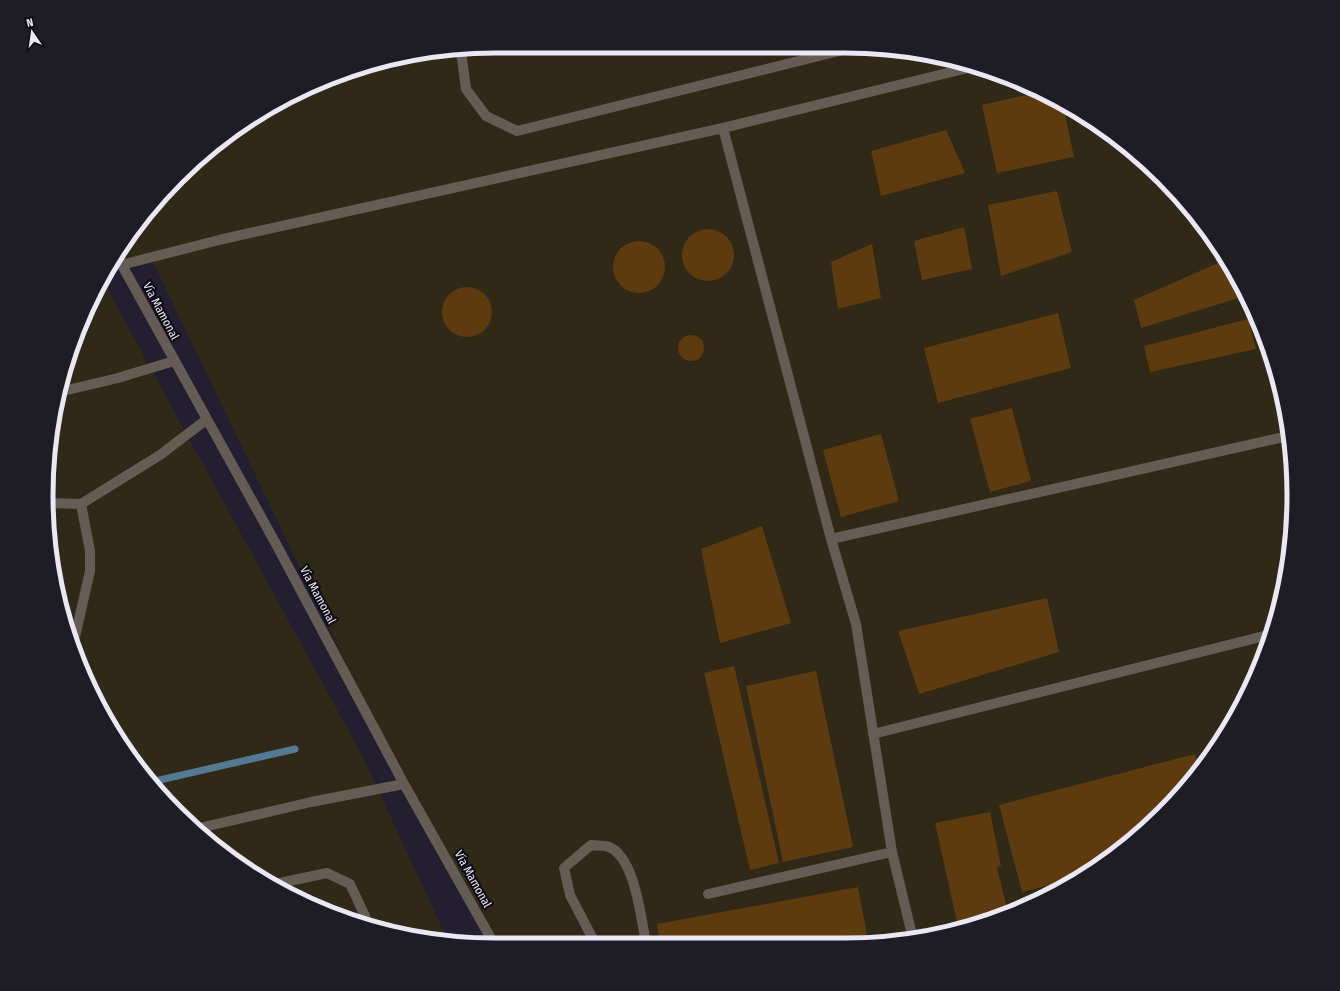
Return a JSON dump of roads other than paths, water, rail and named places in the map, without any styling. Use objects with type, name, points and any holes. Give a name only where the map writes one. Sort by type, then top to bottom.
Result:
[{"type":"street","points":[[461,55],[466,90],[486,116],[518,131],[831,53]]},
{"type":"street","points":[[121,261],[723,128],[963,69]]},
{"type":"street","points":[[723,128],[831,539],[856,624],[892,852],[911,932]]},
{"type":"street","name":"Vía Mamonal","points":[[120,262],[206,420],[276,544],[404,784],[491,938]]},
{"type":"street","points":[[66,390],[118,378],[174,361]]},
{"type":"street","points":[[53,503],[81,504],[160,455],[206,420]]},
{"type":"street","points":[[831,539],[1283,437]]},
{"type":"street","points":[[75,636],[90,571],[90,551],[81,504]]},
{"type":"street","points":[[873,734],[1265,636]]},
{"type":"street","points":[[203,827],[311,802],[404,784]]},
{"type":"street","points":[[592,938],[570,895],[564,868],[590,845],[610,847],[620,856],[633,878],[645,938]]},
{"type":"street","points":[[708,894],[892,852]]},
{"type":"street","points":[[281,883],[326,873],[350,884],[366,919]]},
{"type":"waterway","points":[[157,781],[295,749]]}]
